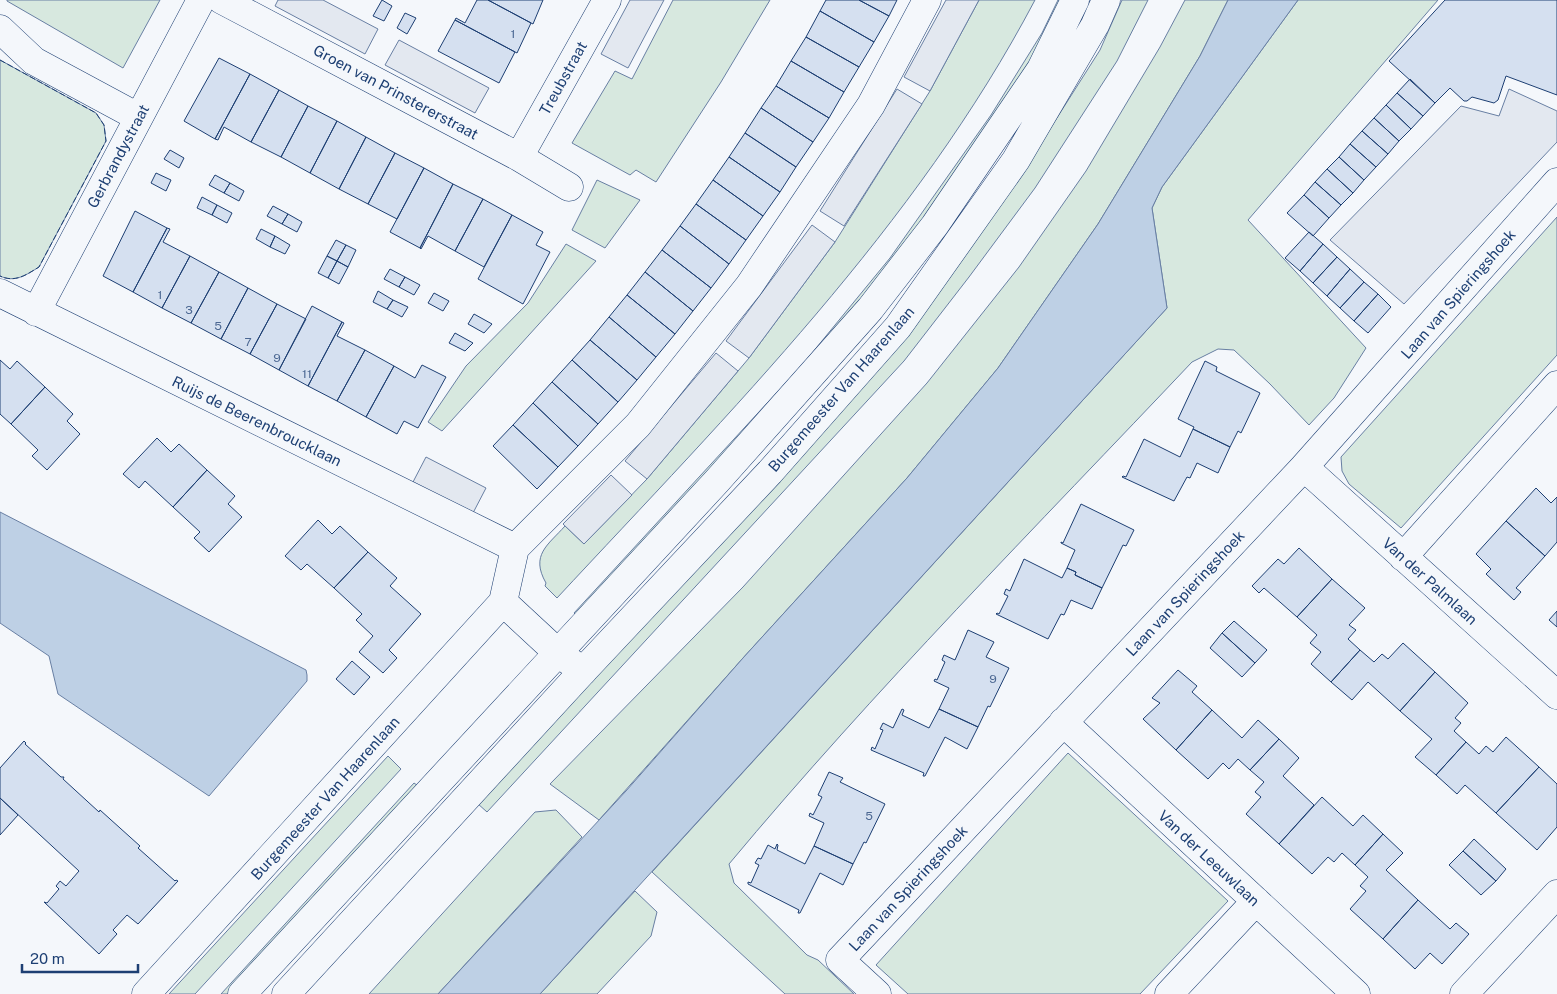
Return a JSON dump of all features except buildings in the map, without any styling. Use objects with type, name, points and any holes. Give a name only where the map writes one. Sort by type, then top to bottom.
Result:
[{"type":"street","name":"Gerbrandystraat","points":[[36,312],[200,0]]},
{"type":"street","name":"Groen van Prinstererstraat","points":[[222,0],[519,157],[569,186]]},
{"type":"street","name":"Treubstraat","points":[[519,157],[607,0]]},
{"type":"street","points":[[515,548],[638,425],[749,286],[871,105],[927,0]]},
{"type":"street","name":"Burgemeester Van Haarenlaan","points":[[242,994],[717,481],[870,309],[935,225],[1041,69],[1075,0]]},
{"type":"street","name":"Burgemeester Van Haarenlaan","points":[[286,994],[583,671],[770,472],[898,327],[1016,160],[1095,25],[1106,0]]},
{"type":"street","points":[[0,29],[34,61],[138,117]]},
{"type":"street","name":"Laan van Spieringshoek","points":[[877,994],[840,960],[1304,467],[1557,182]]},
{"type":"street","name":"Ruijs de Beerenbroucklaan","points":[[0,293],[515,548]]},
{"type":"street","points":[[1403,557],[1557,385]]},
{"type":"street","name":"Van der Palmlaan","points":[[1304,467],[1557,695]]},
{"type":"street","name":"Burgemeester Van Haarenlaan","points":[[146,994],[503,602],[515,548]]},
{"type":"street","points":[[503,602],[558,653],[583,671]]},
{"type":"street","name":"Van der Leeuwlaan","points":[[1063,722],[1356,994]]},
{"type":"street","points":[[1464,994],[1557,894]]},
{"type":"street","points":[[1169,994],[1256,901]]},
{"type":"shaded area","points":[[7,0],[160,0],[123,68]]},
{"type":"shaded area","points":[[278,0],[323,0],[378,29],[365,54],[275,6]]},
{"type":"shaded area","points":[[630,0],[664,0],[628,68],[601,54]]},
{"type":"shaded area","points":[[673,0],[770,0],[721,82],[656,182],[636,170],[630,175],[572,143],[615,71],[632,79]]},
{"type":"shaded area","points":[[946,0],[979,0],[930,91],[904,77]]},
{"type":"shaded area","points":[[979,0],[1035,0],[987,83],[934,163],[877,239],[753,387],[557,598],[545,586],[546,583],[540,565],[540,558],[547,545],[565,526],[584,544],[647,479],[749,358],[835,242],[930,91]]},
{"type":"shaded area","points":[[1058,0],[1065,0],[1047,38],[995,120],[894,263],[807,370],[578,617],[574,613],[803,364],[890,258],[991,115],[1042,33]]},
{"type":"shaded area","points":[[1122,0],[1148,0],[1117,61],[1035,188],[904,361],[487,812],[477,803],[1020,176],[1100,50]]},
{"type":"shaded area","points":[[1185,0],[1228,0],[1200,56],[1098,224],[998,368],[907,478],[599,820],[550,784],[743,587],[927,383],[1019,267],[1086,171],[1160,47]]},
{"type":"shaded area","points":[[1298,0],[1438,0],[1248,220],[1366,348],[1334,398],[1309,425],[1234,350],[1218,349],[1192,362],[957,609],[841,735],[729,864],[734,883],[807,955],[818,960],[854,994],[785,994],[652,872],[1167,308],[1152,208],[1162,187]]},
{"type":"shaded area","points":[[399,40],[489,88],[475,113],[385,65]]},
{"type":"shaded area","points":[[0,60],[96,113],[104,125],[106,141],[39,267],[30,273],[11,279],[0,276]]},
{"type":"shaded area","points":[[897,89],[922,104],[844,226],[820,211]]},
{"type":"shaded area","points":[[1509,89],[1557,111],[1557,142],[1404,304],[1330,240],[1461,106],[1499,116]]},
{"type":"shaded area","points":[[597,180],[640,200],[605,248],[572,230]]},
{"type":"shaded area","points":[[1557,217],[1557,355],[1401,528],[1349,484],[1342,471],[1341,457]]},
{"type":"shaded area","points":[[812,225],[835,242],[749,358],[726,341]]},
{"type":"shaded area","points":[[566,244],[596,261],[442,431],[428,422],[466,366],[528,303]]},
{"type":"shaded area","points":[[716,353],[738,371],[647,479],[625,461]]},
{"type":"shaded area","points":[[426,457],[486,488],[473,513],[413,482]]},
{"type":"shaded area","points":[[611,475],[632,495],[584,544],[563,524]]},
{"type":"shaded area","points":[[1068,753],[1228,901],[1140,994],[908,994],[876,965]]},
{"type":"shaded area","points":[[388,756],[401,769],[195,994],[169,994]]},
{"type":"shaded area","points":[[414,783],[421,788],[232,994],[221,994]]},
{"type":"shaded area","points":[[556,810],[582,837],[438,994],[369,994],[535,812]]},
{"type":"shaded area","points":[[635,891],[657,912],[651,936],[597,994],[540,994]]},
{"type":"water","points":[[1228,0],[1298,0],[1162,187],[1152,208],[1167,308],[540,994],[438,994],[626,791],[743,658],[907,478],[998,368],[1098,224],[1200,56]]},
{"type":"water","points":[[0,512],[306,670],[307,681],[209,796],[58,694],[49,656],[0,623]]},
{"type":"fence","points":[[0,60],[96,113],[104,125],[106,141],[39,267],[16,278],[11,279],[0,276]]}]
